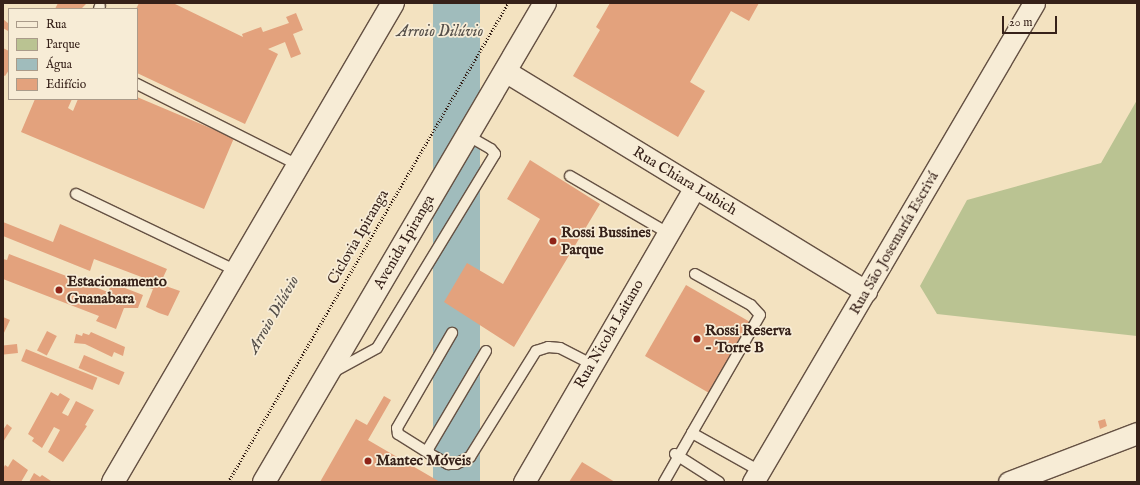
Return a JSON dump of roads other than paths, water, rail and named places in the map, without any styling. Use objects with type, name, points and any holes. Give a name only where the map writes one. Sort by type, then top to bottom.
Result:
[{"type":"main road","points":[[113,482],[393,3]]},
{"type":"main road","name":"Avenida Ipiranga","points":[[264,482],[545,3]]},
{"type":"street","name":"Rua São Josemaría Escrivá","points":[[757,476],[1034,3]]},
{"type":"street","name":"Rua Chiara Lubich","points":[[505,71],[866,291]]},
{"type":"street","name":"Rua Nicola Laitano","points":[[524,482],[695,187]]},
{"type":"street","points":[[1009,482],[1137,432]]},
{"type":"lane","points":[[138,85],[298,165]]},
{"type":"lane","points":[[326,376],[377,348],[495,154],[491,149],[467,135]]},
{"type":"lane","points":[[570,176],[668,233]]},
{"type":"lane","points":[[76,194],[237,270]]},
{"type":"lane","points":[[664,482],[677,456],[692,433],[760,315],[751,305],[695,274]]},
{"type":"lane","points":[[452,333],[397,428],[398,434],[448,464],[456,464],[470,457],[536,351],[542,348],[560,348],[592,364]]},
{"type":"lane","points":[[430,454],[431,443],[486,350]]},
{"type":"lane","points":[[692,433],[757,476]]},
{"type":"lane","points":[[677,456],[719,482]]},
{"type":"water","name":"Arroio Dilúvio","points":[[433,3],[480,3],[480,482],[433,482]]},
{"type":"place","name":"Rossi Bussines Parque","points":[[553,241]]},
{"type":"place","name":"Estacionamento Guanabara","points":[[59,290]]},
{"type":"place","name":"Rossi Reserva - Torre B","points":[[697,339]]},
{"type":"place","name":"Mantec Móveis","points":[[368,461]]}]
